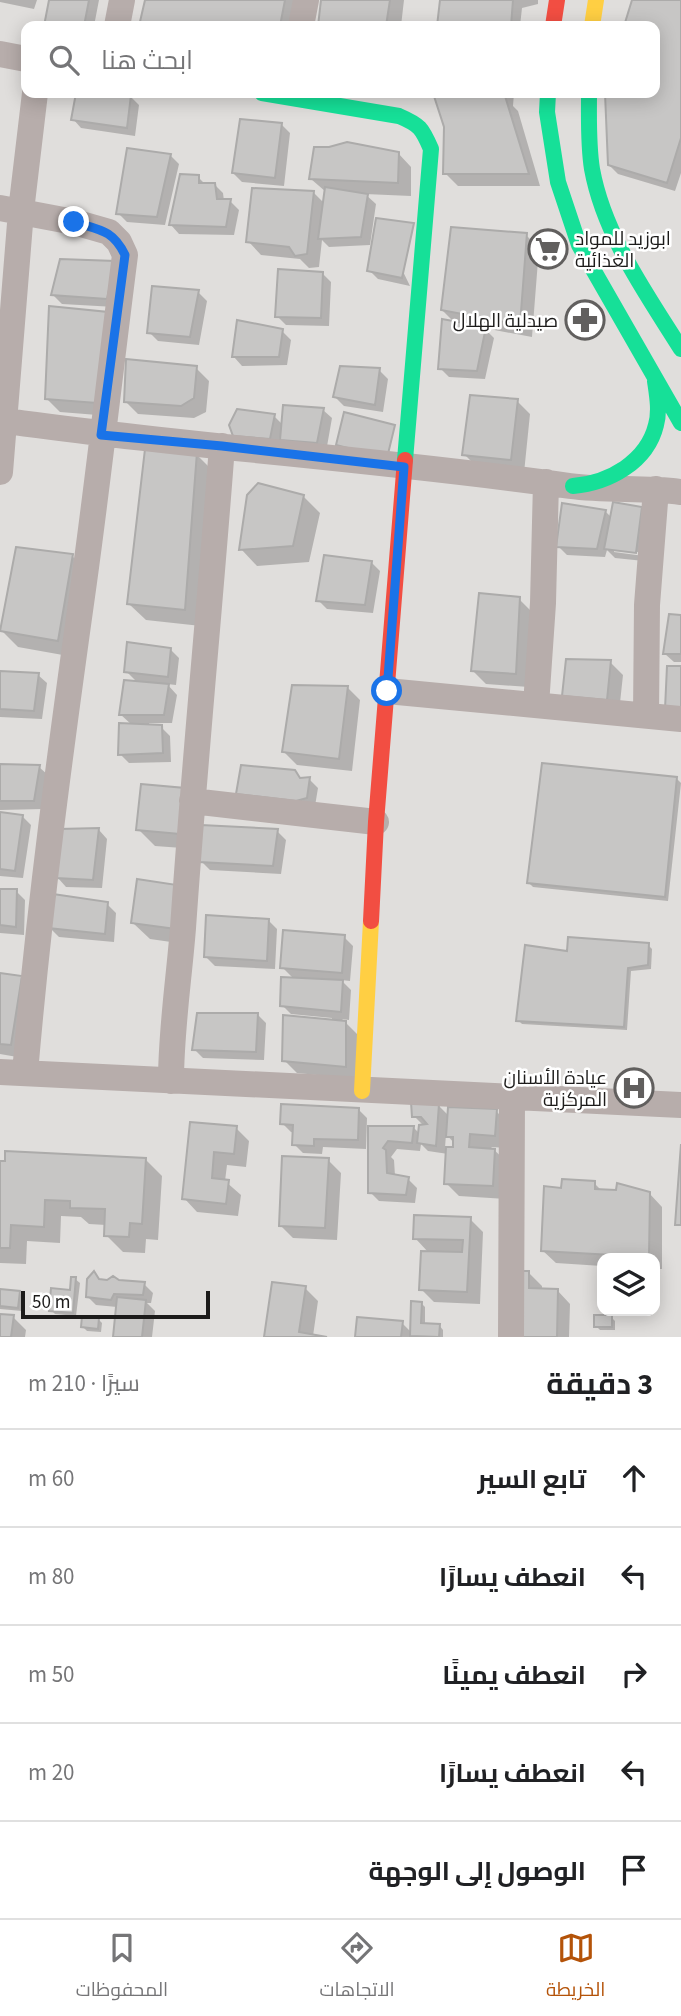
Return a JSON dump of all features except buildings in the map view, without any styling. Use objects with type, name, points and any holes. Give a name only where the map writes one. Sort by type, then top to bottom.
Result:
[{"type":"street","points":[[118,21],[122,0]]},
{"type":"street","points":[[302,21],[306,0]]},
{"type":"street","points":[[554,21],[557,0]]},
{"type":"street","points":[[593,21],[596,0]]},
{"type":"street","points":[[0,54],[21,58]]},
{"type":"street","points":[[0,472],[10,210],[34,98]]},
{"type":"street","points":[[305,98],[399,116],[424,129],[431,149],[376,822],[362,1091]]},
{"type":"street","points":[[548,98],[547,112],[558,182],[579,245],[681,423]]},
{"type":"street","points":[[589,98],[592,170],[611,231],[681,349]]},
{"type":"street","points":[[10,210],[108,232],[119,242],[125,255],[84,582],[54,791],[35,956],[12,1072],[681,1105]]},
{"type":"street","points":[[573,486],[597,484],[622,472],[646,445],[654,432],[658,416],[655,381]]},
{"type":"street","points":[[3,420],[101,435],[573,486],[669,491],[647,605],[646,715]]},
{"type":"street","points":[[171,1081],[171,1053],[222,446]]},
{"type":"street","points":[[536,705],[544,603],[546,482]]},
{"type":"street","points":[[387,691],[681,719]]},
{"type":"street","points":[[192,801],[376,822]]},
{"type":"street","points":[[511,1337],[512,1098]]},
{"type":"traffic: fast","points":[[292,98],[399,116],[420,128],[431,149],[405,460]]},
{"type":"traffic: fast","points":[[548,98],[547,112],[558,182],[579,245],[681,423]]},
{"type":"traffic: fast","points":[[589,98],[592,169],[606,217],[628,263],[681,349]]},
{"type":"traffic: fast","points":[[573,486],[613,475],[635,460],[644,450],[657,420],[655,381]]},
{"type":"traffic: slow","points":[[593,21],[596,0]]},
{"type":"traffic: slow","points":[[362,1091],[371,921]]},
{"type":"traffic: jam","points":[[554,21],[557,0]]},
{"type":"traffic: jam","points":[[371,921],[376,822],[405,460]]},
{"type":"place","name":"ابوزيد للمواد الغذائية","points":[[548,249]]},
{"type":"place","name":"صيدلية الهلال","points":[[585,320]]},
{"type":"place","name":"عيادة الأسنان المركزية","points":[[634,1088]]},
{"type":"route","points":[[74,222],[108,232],[119,242],[125,255],[101,435],[404,467],[387,691]]}]
